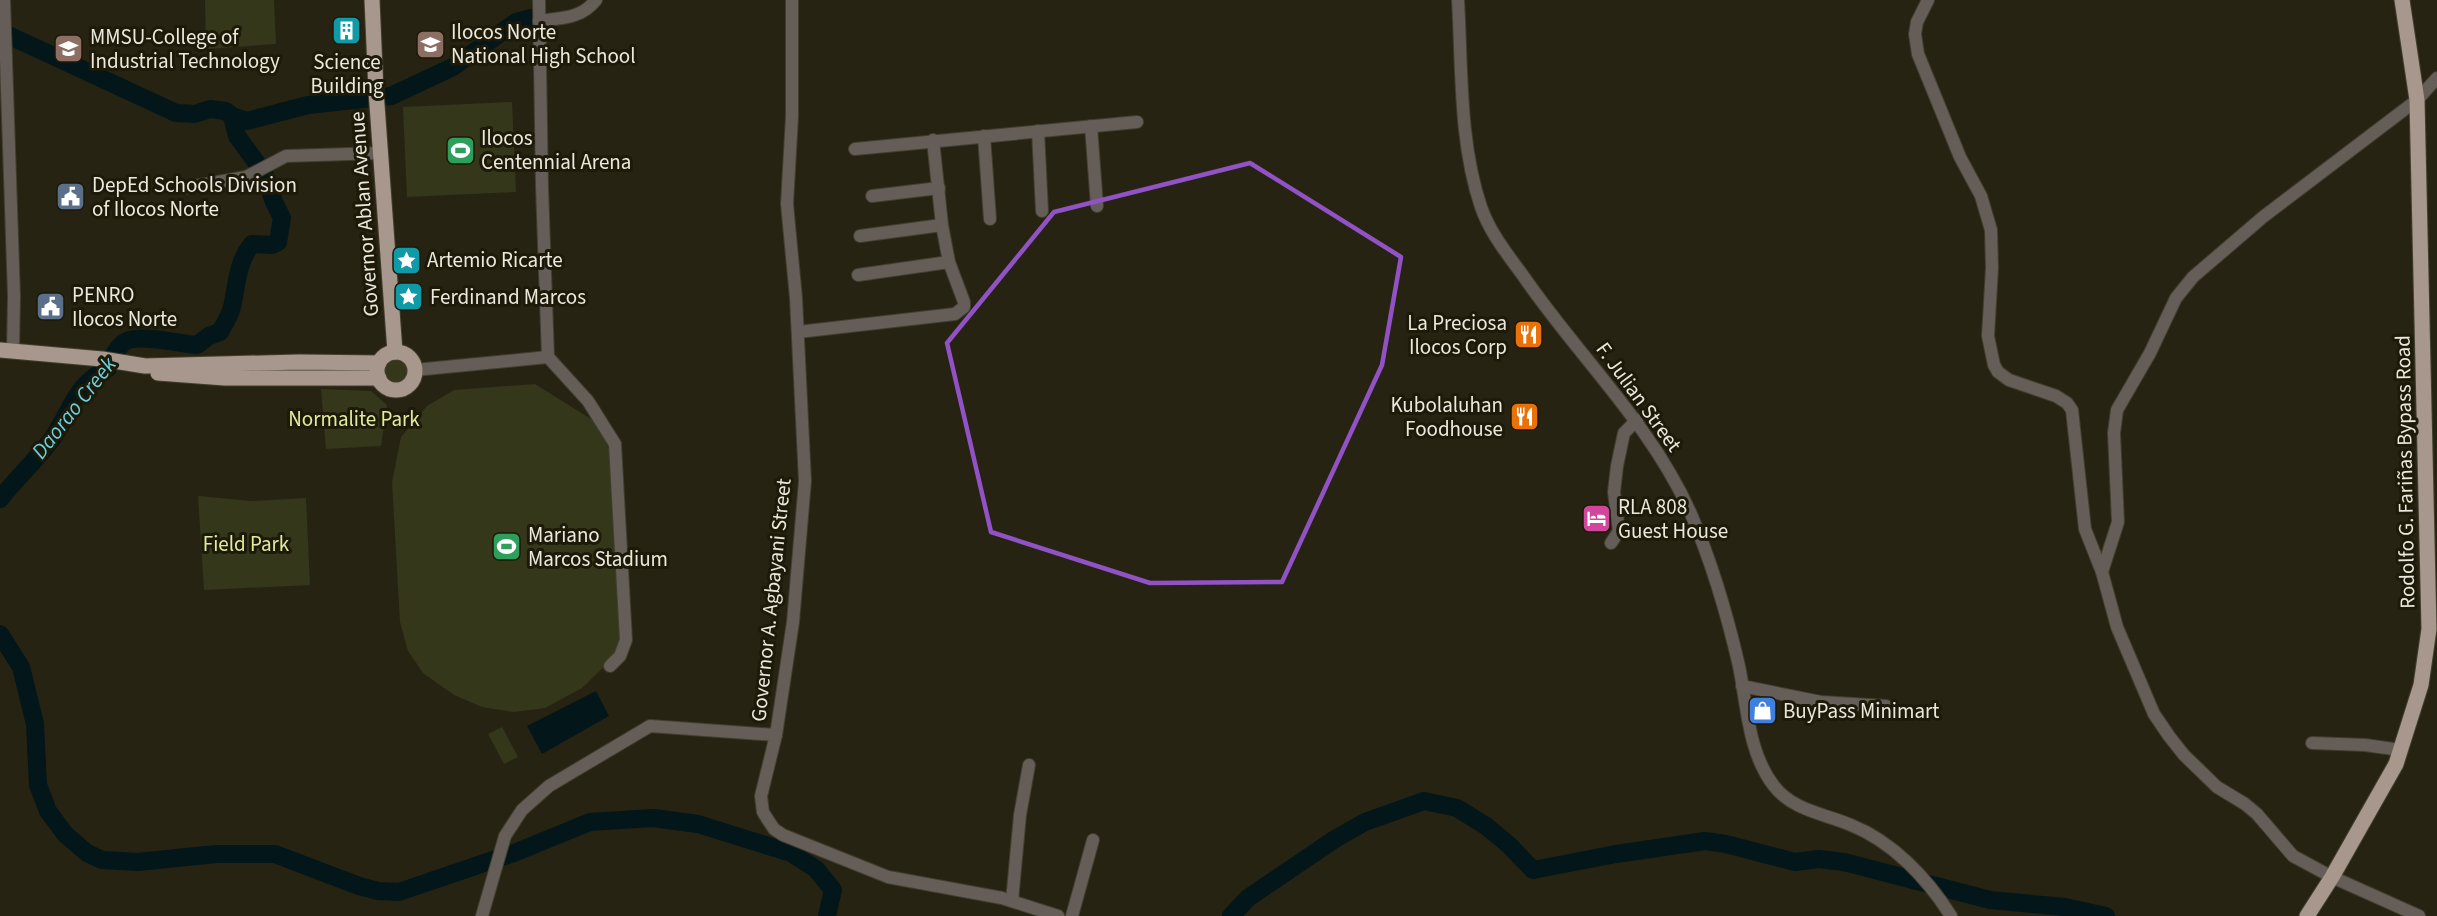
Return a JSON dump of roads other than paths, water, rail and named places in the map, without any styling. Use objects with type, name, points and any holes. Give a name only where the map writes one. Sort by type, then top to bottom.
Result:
[{"type":"main road","name":"Governor Ablan Avenue","points":[[372,0],[376,97],[395,352]]},
{"type":"main road","name":"Rodolfo G. Fariñas Bypass Road","points":[[2307,916],[2332,877],[2396,764],[2421,685],[2429,629],[2417,100],[2402,0]]},
{"type":"main road","points":[[6,351],[102,359],[145,366],[299,362],[379,371]]},
{"type":"main road","points":[[395,352],[411,359],[415,370],[410,384],[401,389],[386,386],[379,371],[386,356],[395,352]]},
{"type":"street","points":[[3,0],[2,41],[14,296],[6,351]]},
{"type":"street","points":[[539,0],[548,357],[588,401],[615,444],[626,640],[620,656],[610,666]]},
{"type":"street","points":[[539,21],[578,15],[587,11],[596,0]]},
{"type":"street","name":"Governor A. Agbayani Street","points":[[792,0],[792,106],[787,204],[798,332],[805,481],[793,622],[776,735],[761,796],[763,812],[774,829],[888,877],[1012,901],[1058,916]]},
{"type":"street","name":"F. Julian Street","points":[[1458,0],[1466,126],[1472,170],[1482,208],[1498,240],[1541,302],[1637,420],[1661,457],[1694,522],[1721,596],[1750,729],[1762,767],[1774,786],[1797,805],[1872,835],[1905,860],[1948,911]]},
{"type":"street","points":[[1928,0],[1920,14],[1914,34],[1918,54],[1960,157],[1981,196],[1991,230],[1992,268],[1988,336],[1992,358],[2002,376],[2056,396],[2067,403],[2072,410],[2078,446],[2085,529],[2102,572],[2121,637],[2154,714],[2184,755],[2217,787],[2245,804],[2256,814],[2293,856],[2332,877],[2420,916]]},
{"type":"street","points":[[2102,572],[2118,522],[2114,433],[2117,410],[2150,353],[2176,298],[2193,277],[2227,246],[2417,100],[2437,78]]},
{"type":"street","points":[[855,149],[1137,122]]},
{"type":"street","points":[[1091,126],[1097,206]]},
{"type":"street","points":[[1038,131],[1042,211]]},
{"type":"street","points":[[984,136],[990,219]]},
{"type":"street","points":[[798,332],[955,314],[962,311],[964,302],[950,262],[942,225],[933,140]]},
{"type":"street","points":[[184,188],[239,178],[286,156],[380,153]]},
{"type":"street","points":[[872,196],[939,188]]},
{"type":"street","points":[[860,237],[942,225]]},
{"type":"street","points":[[858,275],[950,262]]},
{"type":"street","points":[[415,370],[548,357]]},
{"type":"street","points":[[1611,543],[1619,531],[1614,492],[1617,466],[1624,433],[1637,420]]},
{"type":"street","points":[[1742,686],[1821,702],[1886,706]]},
{"type":"street","points":[[482,916],[505,836],[519,813],[549,786],[650,726],[776,735]]},
{"type":"street","points":[[2312,743],[2365,745],[2401,750]]},
{"type":"street","points":[[1012,901],[1018,834],[1029,765]]},
{"type":"street","points":[[1072,916],[1094,840]]},
{"type":"waterway","points":[[8,35],[176,113],[195,114],[210,109],[226,111],[232,116],[247,121],[308,105],[391,96],[453,67],[516,22],[531,18]]},
{"type":"waterway","name":"Daorao Creek","points":[[0,499],[52,439],[81,391],[97,375],[108,368],[123,343],[129,340],[147,339],[197,345],[209,336],[220,332],[231,310],[238,274],[247,251],[252,244],[272,245],[278,242],[282,218],[264,173],[237,136],[232,116]]},
{"type":"waterway","points":[[0,634],[21,667],[35,724],[38,785],[48,811],[65,834],[87,853],[102,860],[138,862],[216,854],[275,854],[359,886],[378,891],[399,892],[514,853],[590,822],[653,818],[698,824],[791,853],[816,869],[833,890],[827,916]]},
{"type":"waterway","points":[[1231,916],[1248,898],[1335,839],[1365,822],[1424,801],[1457,808],[1486,826],[1509,845],[1533,870],[1616,854],[1705,841],[1726,844],[1795,862],[1819,859],[1844,862],[1990,900],[2065,907],[2106,916]]},
{"type":"place","name":"Science Building","points":[[347,31]]},
{"type":"place","name":"Ilocos Norte National High School","points":[[430,44]]},
{"type":"place","name":"MMSU-College of Industrial Technology","points":[[69,49]]},
{"type":"place","name":"Ilocos Centennial Arena","points":[[460,150]]},
{"type":"place","name":"DepEd Schools Division of Ilocos Norte","points":[[71,197]]},
{"type":"place","name":"Artemio Ricarte","points":[[406,260]]},
{"type":"place","name":"Ferdinand Marcos","points":[[409,297]]},
{"type":"place","name":"PENRO Ilocos Norte","points":[[51,307]]},
{"type":"place","name":"La Preciosa Ilocos Corp","points":[[1528,335]]},
{"type":"place","name":"Kubolaluhan Foodhouse","points":[[1524,417]]},
{"type":"place","name":"RLA 808 Guest House","points":[[1597,519]]},
{"type":"place","name":"Mariano Marcos Stadium","points":[[507,547]]},
{"type":"place","name":"BuyPass Minimart","points":[[1762,711]]},
{"type":"park label","name":"Normalite Park","points":[[354,419]]},
{"type":"park label","name":"Field Park","points":[[246,544]]}]
